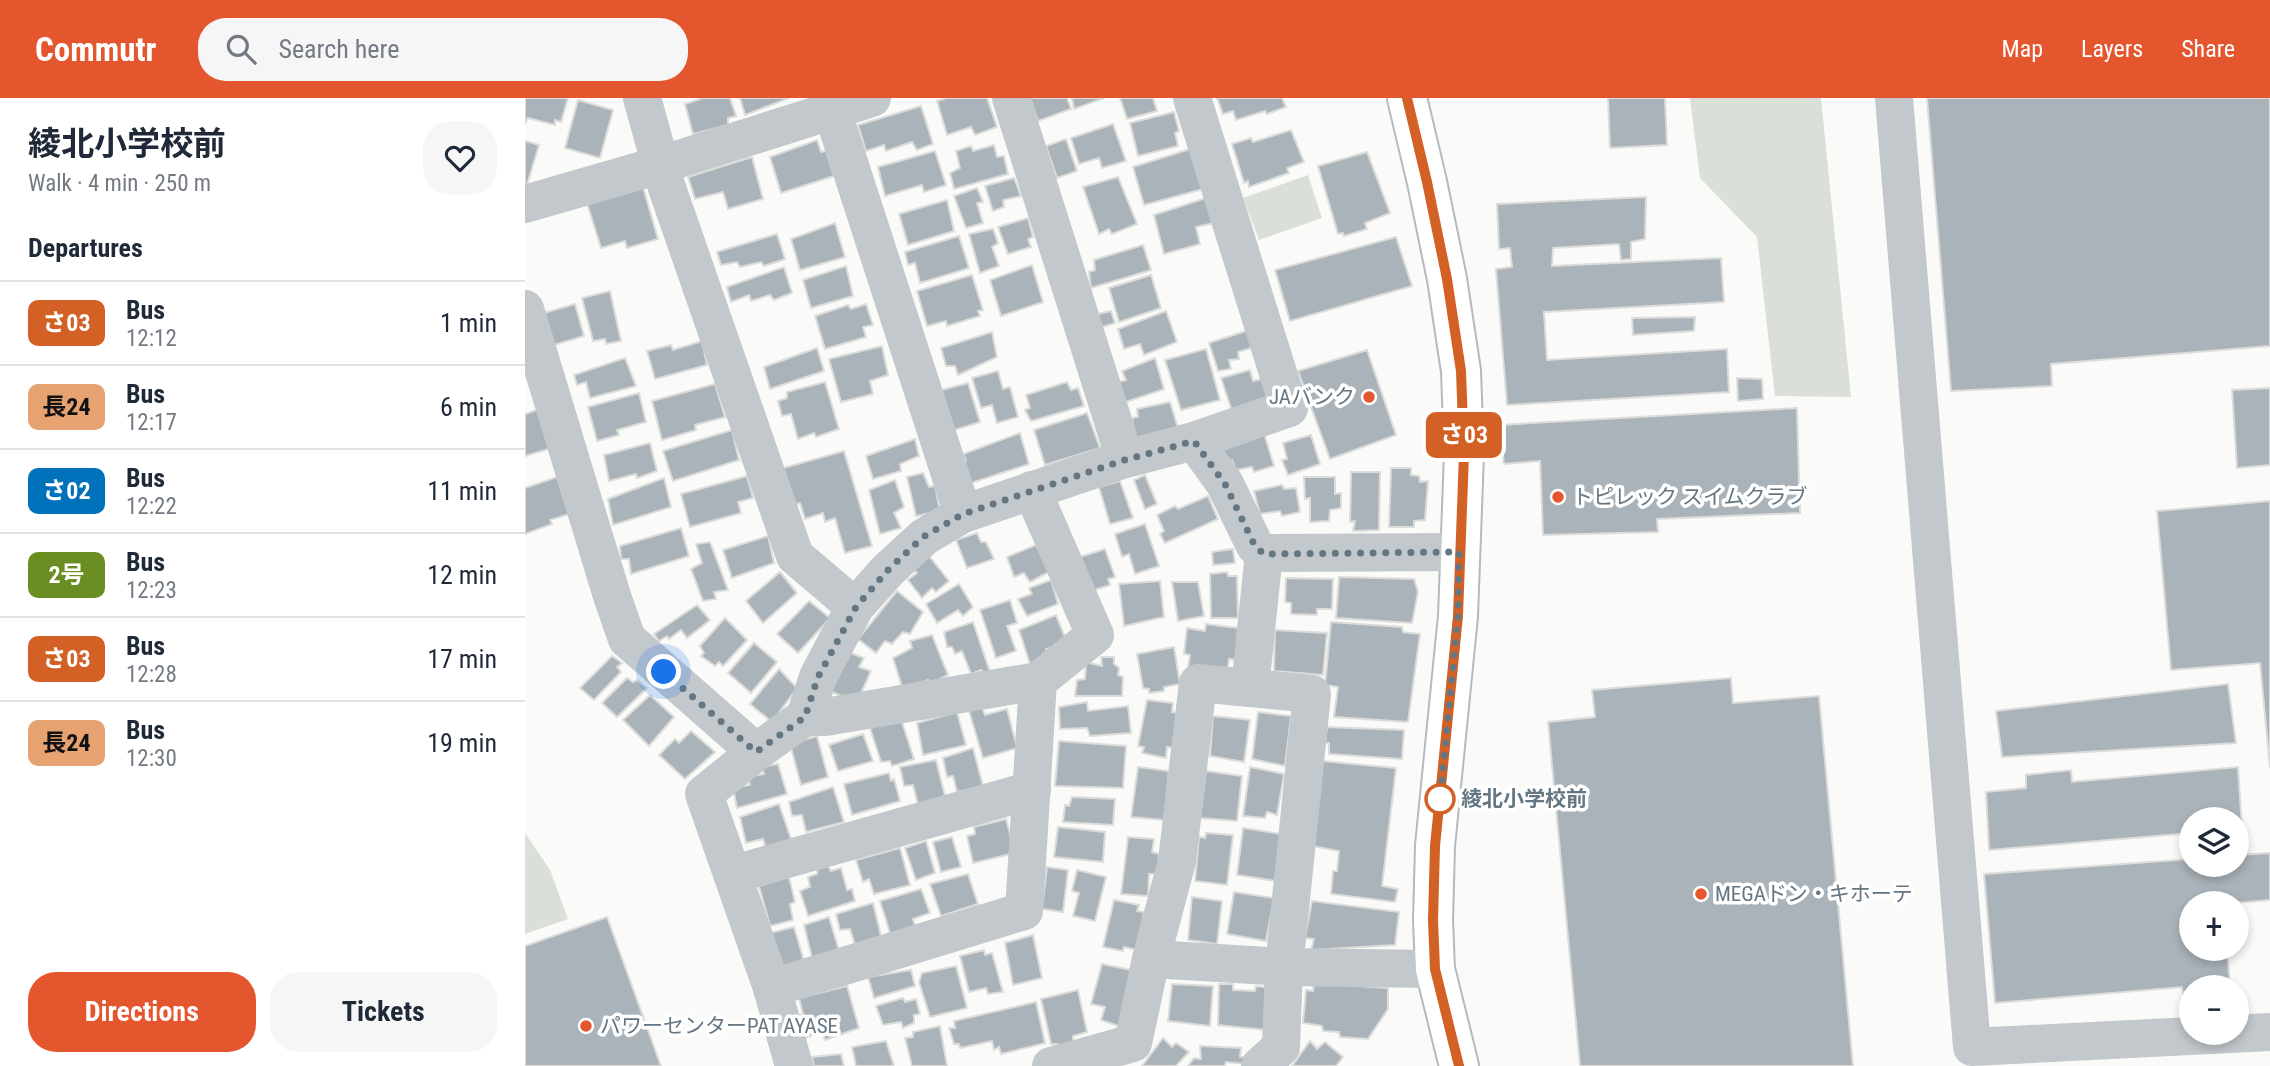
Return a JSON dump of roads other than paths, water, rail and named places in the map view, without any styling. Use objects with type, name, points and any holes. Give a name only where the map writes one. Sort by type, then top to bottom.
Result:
[{"type":"main road","points":[[1407,98],[1447,279],[1461,371],[1464,454],[1458,616],[1435,846],[1433,920],[1435,969],[1459,1066]]},
{"type":"street","points":[[642,98],[660,165],[795,556],[856,607]]},
{"type":"street","points":[[525,204],[660,165],[830,105],[872,98]]},
{"type":"street","points":[[1011,98],[1125,460]]},
{"type":"street","points":[[805,717],[818,677],[856,607],[888,570],[923,537],[963,514],[1289,408],[1192,98]]},
{"type":"street","points":[[1893,98],[1972,1047],[2270,1032]]},
{"type":"street","points":[[830,105],[963,514]]},
{"type":"street","points":[[525,309],[536,387],[627,639],[756,752]]},
{"type":"street","points":[[1194,441],[1225,484],[1255,546],[1264,554],[1459,552]]},
{"type":"street","points":[[794,1066],[772,988],[704,794],[805,717],[825,717],[1038,681],[1095,635],[1032,490]]},
{"type":"street","points":[[1250,688],[1264,554]]},
{"type":"street","points":[[772,988],[1024,911],[1038,681]]},
{"type":"street","points":[[1051,1066],[1133,1043],[1151,959],[1177,861],[1198,684],[1312,694],[1285,967],[1281,1047],[1260,1066]]},
{"type":"street","points":[[734,874],[1032,790]]},
{"type":"street","points":[[1151,959],[1285,967],[1435,969]]},
{"type":"place","name":"JAバンク","points":[[1369,397]]},
{"type":"place","name":"トピレック スイムクラブ","points":[[1558,497]]},
{"type":"place","name":"綾北小学校前","points":[[1440,799]]},
{"type":"place","name":"MEGAドン・キホーテ","points":[[1701,894]]},
{"type":"place","name":"パワーセンターPAT AYASE","points":[[586,1026]]}]
